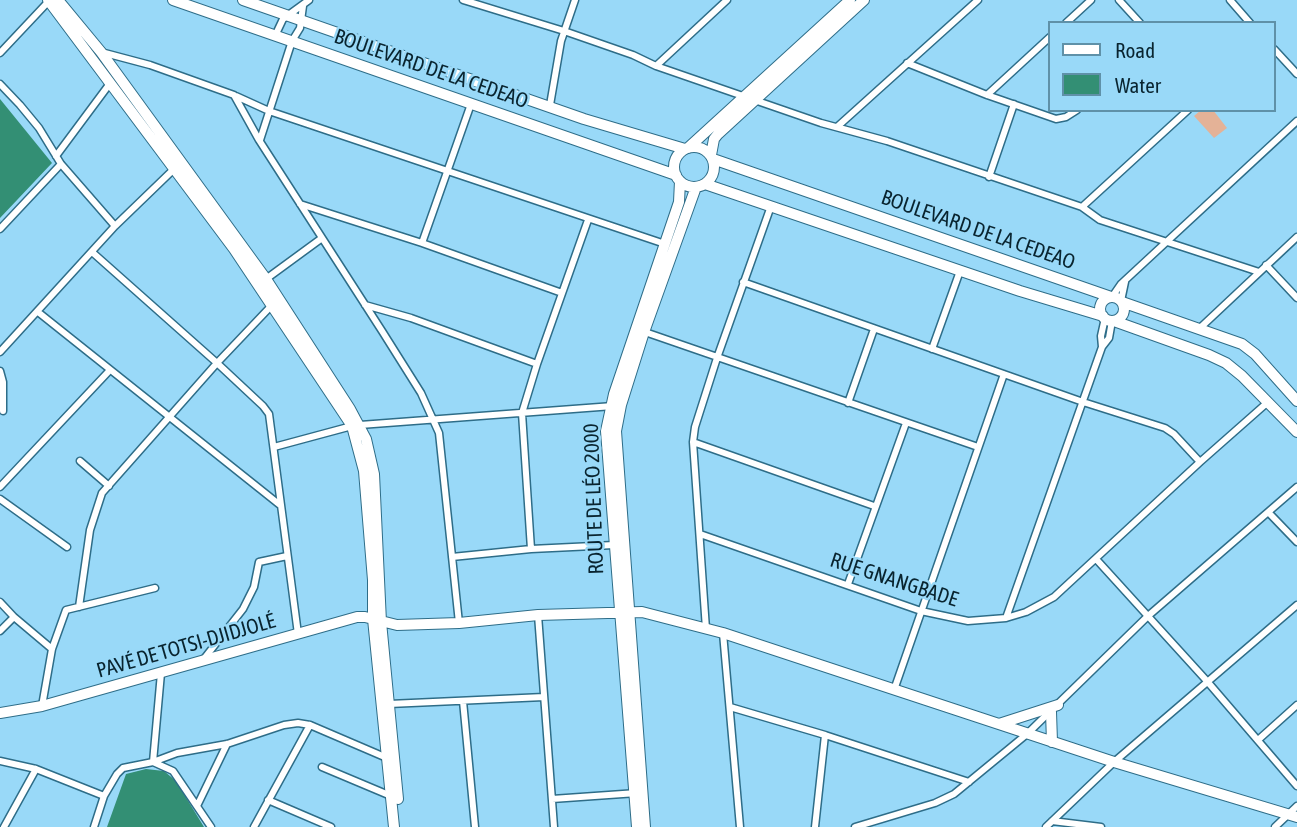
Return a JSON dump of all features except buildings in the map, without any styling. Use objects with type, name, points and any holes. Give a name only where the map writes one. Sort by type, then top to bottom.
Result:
[{"type":"main road","points":[[52,0],[101,52],[266,279],[276,302]]},
{"type":"main road","points":[[52,0],[174,169],[276,302],[356,425],[365,471],[394,827]]},
{"type":"main road","name":"BOULEVARD DE LA CEDEAO","points":[[173,0],[678,178]]},
{"type":"main road","name":"BOULEVARD DE LA CEDEAO","points":[[243,0],[634,136],[687,149]]},
{"type":"main road","points":[[850,0],[751,98],[718,134],[714,139],[713,173],[701,186],[685,184],[678,178],[674,169],[677,158],[751,98],[864,0]]},
{"type":"main road","points":[[687,149],[701,148],[712,157]]},
{"type":"main road","name":"BOULEVARD DE LA CEDEAO","points":[[712,157],[1232,340],[1249,349],[1297,401]]},
{"type":"main road","name":"ROUTE DE LÉO 2000","points":[[623,612],[614,545],[606,431],[679,202],[678,178]]},
{"type":"main road","name":"BOULEVARD DE LA CEDEAO","points":[[701,186],[771,205],[960,271],[1109,319],[1226,363],[1297,432]]},
{"type":"main road","name":"ROUTE DE LÉO 2000","points":[[640,330],[701,186]]},
{"type":"main road","points":[[1117,299],[1123,314],[1109,319],[1102,304],[1117,299]]},
{"type":"main road","name":"ROUTE DE LÉO 2000","points":[[616,405],[623,612],[638,792],[637,827]]},
{"type":"main road","name":"PAVÉ DE TOTSI-DJIDJOLÉ","points":[[0,713],[42,706],[357,617],[397,625],[623,612],[655,615],[723,634],[1114,762],[1293,816]]},
{"type":"main road","points":[[377,620],[389,704],[401,827]]},
{"type":"main road","points":[[998,724],[1054,708],[1052,742]]},
{"type":"main road","name":"ROUTE DE LÉO 2000","points":[[638,792],[645,827]]},
{"type":"street","points":[[0,53],[52,0]]},
{"type":"street","points":[[275,36],[279,24],[287,15],[309,0]]},
{"type":"street","points":[[463,0],[564,31],[633,55],[656,66],[1082,207],[1100,220],[1259,272]]},
{"type":"street","points":[[550,105],[564,31],[575,0]]},
{"type":"street","points":[[656,66],[727,0]]},
{"type":"street","points":[[1068,21],[1091,0]]},
{"type":"street","points":[[1119,0],[1138,21]]},
{"type":"street","points":[[1230,0],[1248,21]]},
{"type":"street","points":[[837,127],[972,2]]},
{"type":"street","points":[[260,140],[292,41],[302,21],[303,6]]},
{"type":"street","points":[[987,95],[1048,39]]},
{"type":"street","points":[[101,52],[150,65],[234,95],[269,111],[665,244]]},
{"type":"street","points":[[1276,52],[1297,74]]},
{"type":"street","points":[[907,63],[1056,119],[1074,112]]},
{"type":"street","points":[[56,156],[111,82]]},
{"type":"street","points":[[0,84],[39,128],[61,164],[115,226]]},
{"type":"street","points":[[234,95],[434,418],[440,443],[459,623]]},
{"type":"street","points":[[422,243],[471,104]]},
{"type":"street","points":[[989,177],[1014,104]]},
{"type":"street","points":[[1082,207],[1186,112]]},
{"type":"street","points":[[1117,299],[1125,282],[1296,123]]},
{"type":"street","points":[[0,229],[61,164]]},
{"type":"street","points":[[0,352],[115,226],[174,169]]},
{"type":"street","points":[[300,204],[422,243],[562,293]]},
{"type":"street","points":[[706,629],[693,442],[695,427],[771,205]]},
{"type":"street","points":[[531,549],[522,413],[588,220]]},
{"type":"street","points":[[1200,328],[1297,237]]},
{"type":"street","points":[[266,279],[322,239]]},
{"type":"street","points":[[92,252],[263,405],[269,414],[298,634]]},
{"type":"street","points":[[1266,265],[1297,298]]},
{"type":"street","points":[[932,349],[960,271]]},
{"type":"street","points":[[743,282],[1170,430],[1200,462]]},
{"type":"street","points":[[79,607],[90,530],[102,493],[217,363],[276,302]]},
{"type":"street","points":[[365,305],[411,318],[537,363]]},
{"type":"street","points":[[38,312],[280,505]]},
{"type":"street","points":[[1006,618],[1102,347],[1101,336],[1109,319]]},
{"type":"street","points":[[848,403],[874,328]]},
{"type":"street","points":[[640,330],[978,447]]},
{"type":"street","points":[[0,487],[110,370]]},
{"type":"street","points":[[0,371],[3,377],[3,411]]},
{"type":"street","points":[[894,690],[1004,374]]},
{"type":"street","name":"RUE GNANGBADE","points":[[700,534],[922,611],[968,621],[1006,618],[1026,612],[1054,597],[1268,402]]},
{"type":"street","points":[[274,447],[356,425],[616,405]]},
{"type":"street","points":[[848,584],[906,423]]},
{"type":"street","points":[[693,442],[874,506]]},
{"type":"street","points":[[80,461],[109,486]]},
{"type":"street","points":[[855,827],[935,803],[954,794],[1027,734],[1148,616],[1297,487]]},
{"type":"street","points":[[0,501],[0,507]]},
{"type":"street","points":[[0,501],[67,547]]},
{"type":"street","points":[[1269,513],[1297,542]]},
{"type":"street","points":[[452,557],[531,549],[614,545]]},
{"type":"street","points":[[202,662],[243,609],[254,587],[259,562],[287,556]]},
{"type":"street","points":[[1096,559],[1206,680],[1297,786]]},
{"type":"street","points":[[42,706],[52,649],[66,610],[155,588]]},
{"type":"street","points":[[0,602],[52,649]]},
{"type":"street","points":[[1046,827],[1206,680],[1297,605]]},
{"type":"street","points":[[538,615],[554,827]]},
{"type":"street","points":[[0,631],[14,617]]},
{"type":"street","points":[[723,634],[740,827]]},
{"type":"street","points":[[153,762],[161,673]]},
{"type":"street","points":[[389,704],[544,697]]},
{"type":"street","points":[[463,701],[475,827]]},
{"type":"street","points":[[1258,740],[1297,705]]},
{"type":"street","points":[[730,708],[825,735],[969,782]]},
{"type":"street","points":[[94,827],[104,796],[122,768],[202,747],[227,744],[284,725],[298,723],[310,726],[387,758]]},
{"type":"street","points":[[254,827],[310,726]]},
{"type":"street","points":[[815,827],[825,735]]},
{"type":"street","points":[[197,806],[227,744]]},
{"type":"street","points":[[0,761],[36,769],[104,796]]},
{"type":"street","points":[[153,762],[173,771],[211,827]]},
{"type":"street","points":[[322,767],[391,796]]},
{"type":"street","points":[[4,827],[36,769]]},
{"type":"street","points":[[552,799],[638,792]]},
{"type":"street","points":[[268,800],[321,825],[331,827]]},
{"type":"street","points":[[1275,827],[1293,816],[1297,806]]},
{"type":"street","points":[[1052,821],[1101,827]]},
{"type":"shaded area","points":[[1199,112],[1215,112],[1227,128],[1214,138],[1194,116]]},
{"type":"water","points":[[0,99],[52,163],[0,218]]},
{"type":"water","points":[[146,769],[164,771],[176,781],[204,827],[107,827],[126,774]]}]
